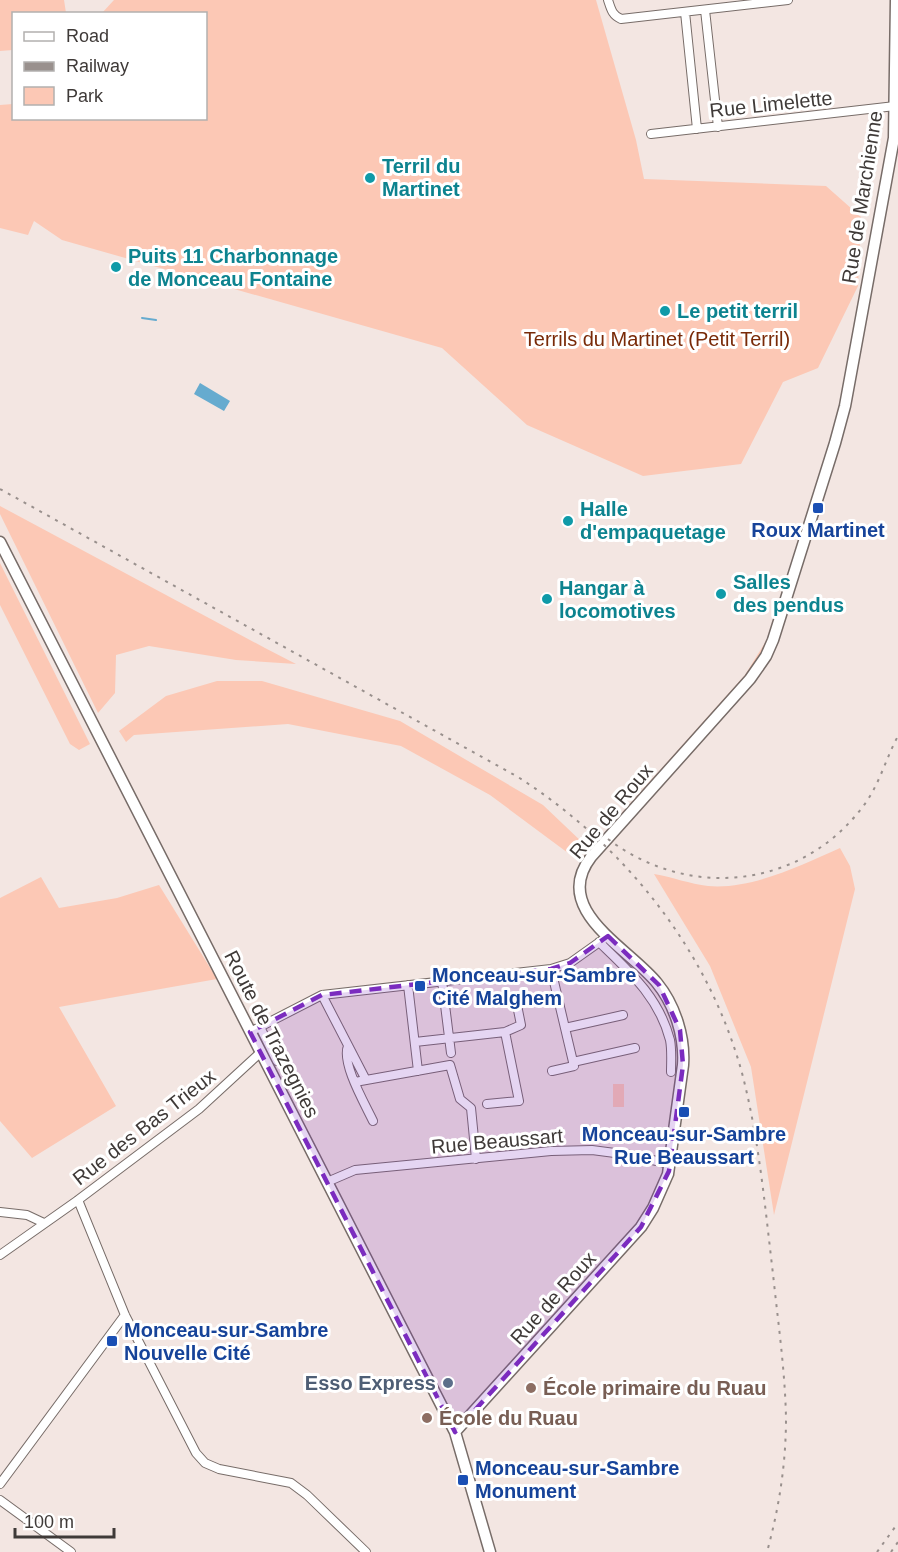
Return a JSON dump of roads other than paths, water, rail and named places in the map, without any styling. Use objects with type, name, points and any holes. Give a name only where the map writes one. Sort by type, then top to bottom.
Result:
[{"type":"main road","name":"Rue de Marchienne","points":[[846,398],[893,142],[896,0]]},
{"type":"main road","name":"Rue de Roux","points":[[455,1432],[639,1229],[657,1201],[666,1180],[683,1065],[680,1030],[668,1000],[657,982],[604,939],[590,918],[583,904],[580,886],[583,869],[616,828],[747,683],[766,656],[774,638],[836,441],[846,398]]},
{"type":"main road","name":"Route de Trazegnies","points":[[0,542],[255,1029],[261,1052],[455,1432],[490,1552]]},
{"type":"street","points":[[608,0],[615,17],[621,19],[788,0]]},
{"type":"street","points":[[705,10],[718,126]]},
{"type":"street","points":[[685,12],[697,129]]},
{"type":"street","name":"Rue Limelette","points":[[651,134],[895,106]]},
{"type":"street","points":[[277,1061],[255,1029],[321,995],[551,969],[570,963],[604,939]]},
{"type":"street","name":"Rue de Roux","points":[[604,939],[641,982],[659,1010],[670,1041],[671,1072]]},
{"type":"street","points":[[551,969],[574,1066],[552,1071]]},
{"type":"street","points":[[442,981],[451,1053]]},
{"type":"street","points":[[408,985],[418,1071]]},
{"type":"street","points":[[321,995],[366,1080]]},
{"type":"street","points":[[415,1042],[505,1032],[521,1025],[517,1005]]},
{"type":"street","points":[[565,1028],[623,1015]]},
{"type":"street","points":[[488,1104],[519,1101],[505,1032]]},
{"type":"street","points":[[348,1046],[345,1053],[373,1121]]},
{"type":"street","points":[[573,1062],[634,1048]]},
{"type":"street","name":"Rue des Bas Trieux","points":[[0,1255],[199,1109],[261,1052]]},
{"type":"street","points":[[355,1082],[450,1065],[460,1099],[471,1108],[476,1159]]},
{"type":"street","name":"Rue Beaussart","points":[[327,1182],[355,1170],[551,1151],[592,1150],[670,1164]]},
{"type":"street","points":[[78,1200],[125,1315],[196,1453],[205,1463],[219,1469],[291,1483],[307,1495],[366,1552]]},
{"type":"street","points":[[0,1212],[27,1215],[44,1223]]},
{"type":"street","points":[[0,1484],[125,1315]]},
{"type":"street","points":[[0,1500],[61,1549],[71,1552]]},
{"type":"water","points":[[200,383],[230,401],[224,411],[194,394]]},
{"type":"waterway","points":[[142,318],[156,320]]},
{"type":"railway","points":[[0,489],[518,777],[557,804],[593,834],[657,904],[684,943],[708,984],[727,1027],[742,1073],[757,1147],[781,1346],[786,1418],[781,1486],[767,1552]]},
{"type":"railway","points":[[608,839],[639,859],[673,871],[707,877],[741,877],[775,870],[807,856],[836,836],[861,809],[877,783],[898,736]]},
{"type":"railway","points":[[877,1552],[898,1523]]},
{"type":"railway","points":[[891,1552],[898,1542]]},
{"type":"place","name":"Terril du Martinet","points":[[370,178]]},
{"type":"place","name":"Puits 11 Charbonnage de Monceau Fontaine","points":[[116,267]]},
{"type":"place","name":"Le petit terril","points":[[665,311]]},
{"type":"place","name":"Roux Martinet","points":[[818,508]]},
{"type":"place","name":"Halle d'empaquetage","points":[[568,521]]},
{"type":"place","name":"Salles des pendus","points":[[721,594]]},
{"type":"place","name":"Hangar à locomotives","points":[[547,599]]},
{"type":"place","name":"Monceau-sur-Sambre Cité Malghem","points":[[420,986]]},
{"type":"place","name":"Monceau-sur-Sambre Rue Beaussart","points":[[684,1112]]},
{"type":"place","name":"Monceau-sur-Sambre Nouvelle Cité","points":[[112,1341]]},
{"type":"place","name":"Esso Express","points":[[448,1383]]},
{"type":"place","name":"École primaire du Ruau","points":[[531,1388]]},
{"type":"place","name":"École du Ruau","points":[[427,1418]]},
{"type":"place","name":"Monceau-sur-Sambre Monument","points":[[463,1480]]},
{"type":"park label","name":"Terrils du Martinet (Petit Terril)","points":[[657,339]]}]
